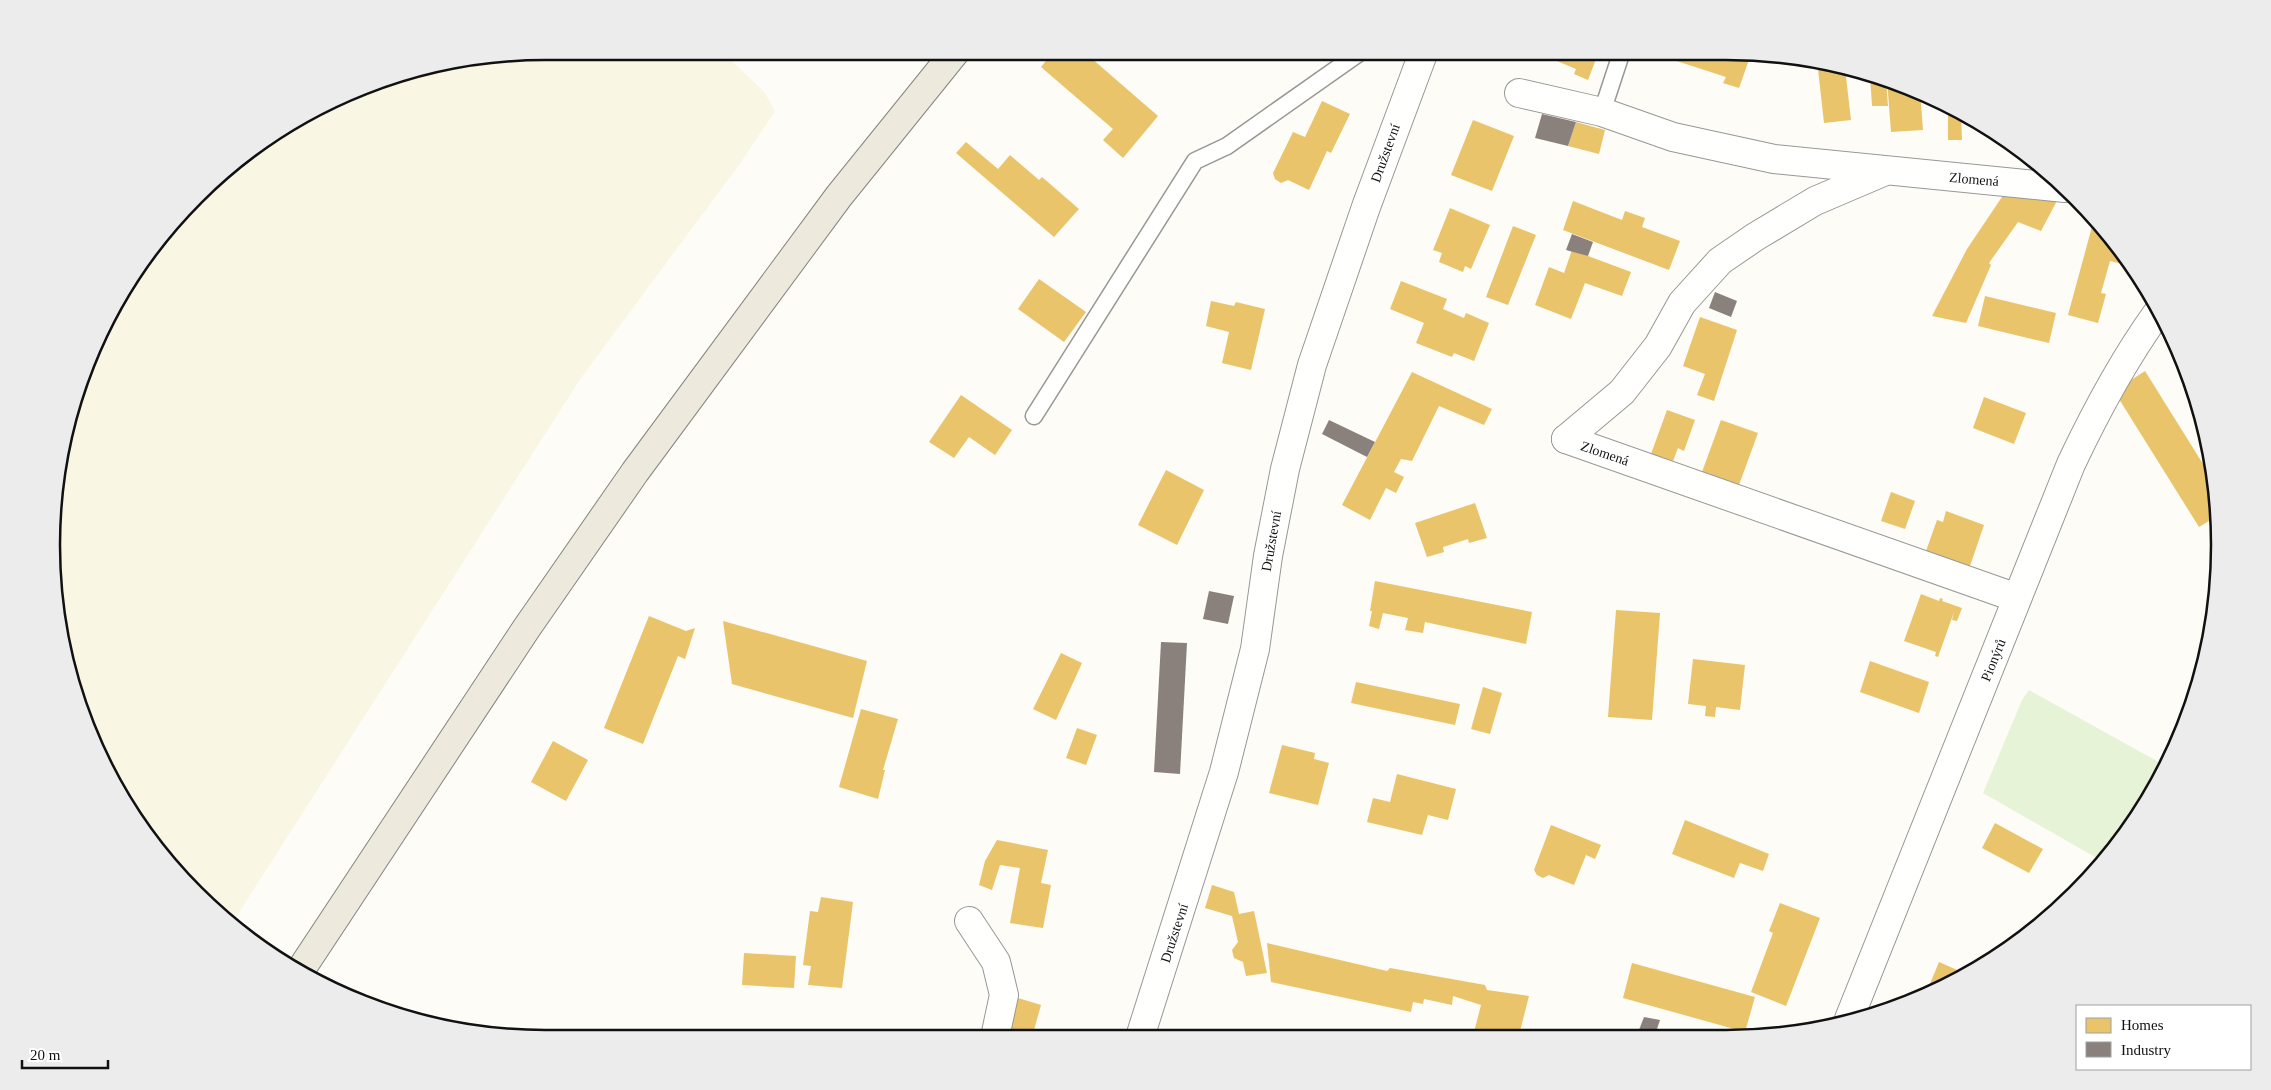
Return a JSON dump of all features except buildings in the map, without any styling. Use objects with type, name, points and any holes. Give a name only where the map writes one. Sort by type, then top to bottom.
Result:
[{"type":"main road","points":[[303,966],[526,628],[635,472],[839,196],[949,60]]},
{"type":"main road","points":[[297,962],[321,939]]},
{"type":"main road","points":[[310,969],[321,939]]},
{"type":"street","name":"Družstevní","points":[[1142,1030],[1203,843],[1229,753],[1255,649],[1268,556],[1285,469],[1312,365],[1366,207],[1421,60]]},
{"type":"street","name":"Zlomená","points":[[1519,94],[1602,112],[1673,137],[1774,159],[2053,187]]},
{"type":"street","name":"Zlomená","points":[[1884,171],[1815,201],[1755,237],[1720,261],[1682,304],[1658,346],[1622,392],[1566,439],[2017,598]]},
{"type":"street","name":"Pionýrů","points":[[1851,1013],[2071,464],[2092,418],[2139,339],[2154,318]]},
{"type":"street","points":[[969,921],[996,962],[1004,995],[996,1030]]},
{"type":"lane","points":[[1034,416],[1195,161],[1228,146],[1349,60]]},
{"type":"lane","points":[[1602,112],[1619,60]]},
{"type":"shaded area","points":[[545,60],[731,60],[765,93],[775,111],[739,165],[581,378],[235,918],[180,865],[160,840],[125,788],[97,731],[86,701],[69,640],[61,577],[60,545],[61,513],[69,450],[86,389],[97,359],[125,302],[160,250],[180,225],[225,180],[250,160],[302,125],[359,97],[419,77],[450,69],[482,64]]},
{"type":"green space","points":[[2029,690],[2160,763],[2129,814],[2097,858],[1983,793],[2022,700]]}]
